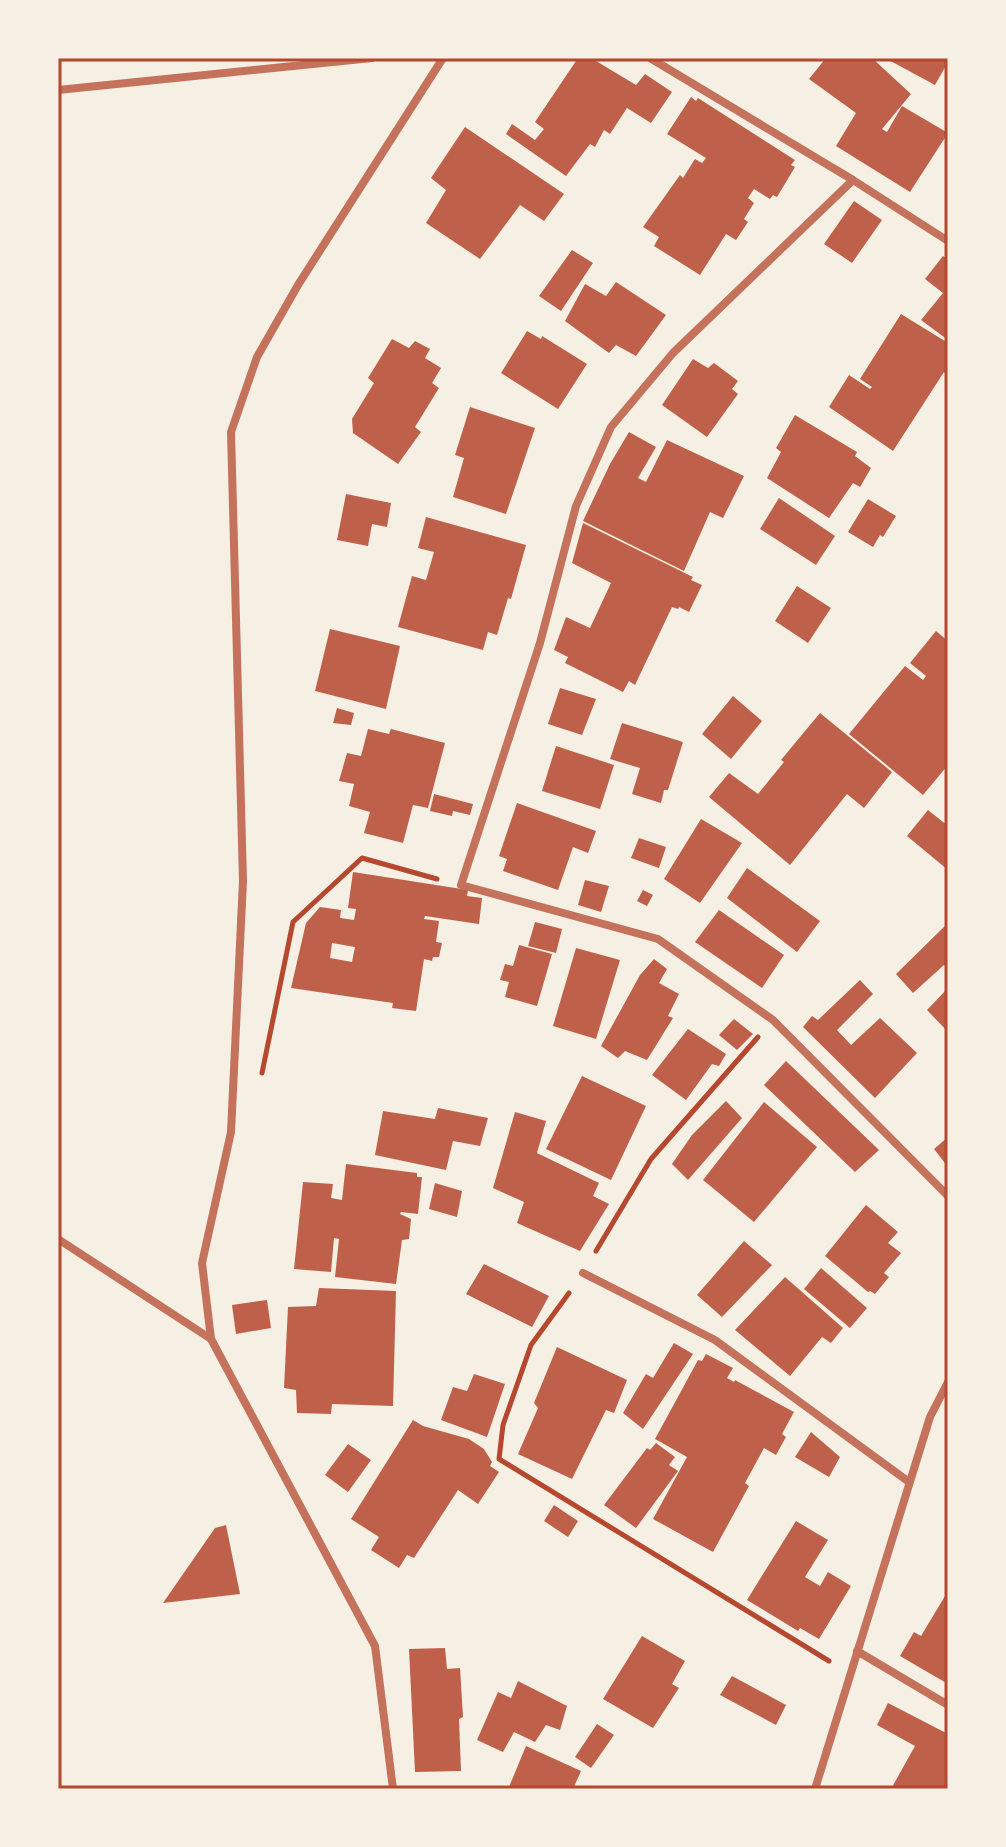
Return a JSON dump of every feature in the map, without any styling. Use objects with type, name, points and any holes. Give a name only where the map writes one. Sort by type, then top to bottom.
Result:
[{"type":"street","points":[[58,90],[372,58]]},
{"type":"street","points":[[393,1789],[375,1646],[211,1339],[202,1263],[231,1132],[243,881],[231,432],[257,357],[298,285],[443,58]]},
{"type":"street","points":[[650,58],[948,241]]},
{"type":"street","points":[[853,180],[673,353],[611,427],[576,506],[540,643],[461,885],[658,939],[773,1020],[948,1196]]},
{"type":"street","points":[[58,1239],[211,1339]]},
{"type":"street","points":[[583,1273],[715,1340],[909,1482]]},
{"type":"street","points":[[815,1789],[930,1417],[948,1382]]},
{"type":"street","points":[[857,1651],[948,1705]]},
{"type":"path","points":[[259,1086],[293,922],[362,858],[461,885]]},
{"type":"path","points":[[773,1020],[651,1159],[583,1273],[531,1345],[503,1425],[499,1459],[850,1674]]},
{"type":"building","points":[[578,58],[591,58],[636,85],[645,74],[672,92],[651,123],[627,108],[610,134],[604,130],[595,147],[590,144],[566,176],[506,134],[512,124],[535,140],[544,129],[535,122]]},
{"type":"building","points":[[826,58],[872,58],[911,94],[882,129],[887,132],[902,106],[948,133],[910,192],[836,146],[856,113],[809,79]]},
{"type":"building","points":[[885,58],[948,58],[948,62],[935,85]]},
{"type":"building","points":[[691,97],[696,101],[698,98],[795,160],[791,165],[795,167],[777,197],[773,195],[770,199],[754,189],[748,198],[754,203],[744,219],[748,222],[736,240],[726,234],[700,275],[654,246],[659,237],[643,227],[680,175],[683,178],[695,159],[702,163],[706,158],[667,134]]},
{"type":"building","points":[[465,127],[564,194],[544,221],[520,205],[480,259],[426,223],[446,190],[431,178]]},
{"type":"building","points":[[854,201],[882,220],[852,263],[824,244]]},
{"type":"building","points":[[572,250],[593,263],[561,311],[539,296]]},
{"type":"building","points":[[943,256],[948,259],[948,340],[921,320],[943,293],[925,279]]},
{"type":"building","points":[[616,282],[666,315],[636,356],[616,345],[609,353],[565,321],[585,284],[606,296]]},
{"type":"building","points":[[901,314],[948,343],[948,375],[944,372],[893,451],[829,407],[849,375],[870,389],[872,387],[860,379]]},
{"type":"building","points":[[527,331],[541,339],[542,336],[587,364],[558,409],[501,373]]},
{"type":"building","points":[[392,339],[409,348],[415,341],[430,349],[425,358],[441,368],[432,383],[439,388],[415,427],[421,432],[398,464],[353,433],[352,419],[374,383],[368,378]]},
{"type":"building","points":[[693,359],[708,368],[714,363],[738,381],[732,389],[738,394],[707,437],[662,405]]},
{"type":"building","points":[[470,407],[535,428],[506,514],[453,497],[464,458],[455,455]]},
{"type":"building","points":[[795,415],[857,452],[855,456],[871,468],[860,487],[853,483],[829,518],[767,478],[781,452],[776,448]]},
{"type":"building","points":[[629,432],[656,447],[638,478],[646,482],[667,440],[744,476],[723,518],[710,512],[684,571],[583,521]]},
{"type":"building","points":[[346,494],[391,503],[387,527],[372,524],[368,546],[337,540]]},
{"type":"building","points":[[779,498],[835,536],[816,565],[760,529]]},
{"type":"building","points":[[868,499],[896,516],[873,547],[848,532]]},
{"type":"building","points":[[426,517],[526,545],[497,635],[488,632],[483,650],[398,627],[412,576],[426,580],[434,552],[418,548]]},
{"type":"building","points":[[583,523],[693,577],[691,580],[702,585],[689,612],[672,607],[635,685],[629,681],[623,692],[565,663],[568,657],[554,650],[566,617],[590,628],[611,583],[572,563]]},
{"type":"building","points":[[797,586],[831,608],[808,643],[775,621]]},
{"type":"building","points":[[330,629],[400,646],[386,709],[315,691]]},
{"type":"building","points":[[936,631],[948,641],[948,765],[923,795],[849,734],[905,666],[923,680],[926,676],[910,663]]},
{"type":"building","points":[[560,688],[596,699],[582,735],[548,724]]},
{"type":"building","points":[[733,696],[762,721],[731,759],[702,734]]},
{"type":"building","points":[[337,708],[354,713],[351,725],[333,723]]},
{"type":"building","points":[[820,713],[892,772],[864,808],[847,794],[790,865],[709,797],[729,773],[758,794],[784,762],[781,760]]},
{"type":"building","points":[[622,723],[683,742],[661,803],[632,794],[640,768],[610,759]]},
{"type":"building","points":[[368,729],[389,734],[391,729],[445,743],[428,808],[413,805],[403,843],[364,833],[370,812],[349,806],[354,784],[339,781],[347,753],[361,756]]},
{"type":"building","points":[[556,746],[614,765],[600,809],[542,791]]},
{"type":"building","points":[[434,794],[473,804],[470,815],[453,811],[452,816],[430,811]]},
{"type":"building","points":[[517,803],[596,831],[588,853],[573,847],[558,890],[503,871],[507,859],[499,856]]},
{"type":"building","points":[[928,810],[948,826],[948,870],[907,836]]},
{"type":"building","points":[[701,819],[742,843],[700,903],[664,879]]},
{"type":"building","points":[[639,838],[666,847],[659,868],[631,858]]},
{"type":"building","points":[[747,868],[820,921],[797,952],[727,898]]},
{"type":"building","points":[[353,872],[468,890],[467,896],[482,898],[479,924],[425,916],[424,919],[439,921],[436,942],[442,943],[439,957],[433,957],[432,961],[424,959],[416,1011],[392,1008],[393,1003],[291,988],[306,923],[320,907],[341,910],[340,918],[354,920],[356,909],[348,908]],"holes":[[[332,943],[355,947],[352,962],[330,958]]]},
{"type":"building","points":[[585,880],[609,886],[601,912],[578,905]]},
{"type":"building","points":[[643,890],[653,895],[647,906],[637,901]]},
{"type":"building","points":[[719,910],[784,955],[762,988],[695,942]]},
{"type":"building","points":[[535,922],[562,929],[556,953],[528,946]]},
{"type":"building","points":[[948,923],[948,969],[944,965],[913,993],[896,974]]},
{"type":"building","points":[[519,945],[552,954],[537,1006],[505,997],[509,982],[500,980],[505,964],[513,966]]},
{"type":"building","points":[[576,948],[620,960],[596,1039],[553,1026]]},
{"type":"building","points":[[654,959],[667,969],[659,983],[679,994],[668,1016],[673,1018],[647,1060],[625,1051],[618,1058],[601,1046],[640,975]]},
{"type":"building","points":[[860,980],[873,994],[837,1030],[851,1045],[880,1018],[917,1053],[875,1098],[803,1027],[812,1016],[818,1020]]},
{"type":"building","points":[[948,988],[948,1032],[927,1010]]},
{"type":"building","points":[[734,1019],[753,1034],[737,1050],[719,1035]]},
{"type":"building","points":[[688,1029],[726,1054],[719,1066],[712,1064],[686,1100],[652,1075]]},
{"type":"building","points":[[786,1061],[879,1150],[855,1172],[764,1085]]},
{"type":"building","points":[[582,1076],[646,1106],[611,1180],[546,1149]]},
{"type":"building","points":[[726,1101],[742,1118],[688,1180],[672,1164],[692,1135]]},
{"type":"building","points":[[764,1102],[817,1147],[754,1222],[703,1180]]},
{"type":"building","points":[[438,1108],[488,1118],[480,1146],[453,1141],[446,1170],[375,1155],[383,1111],[435,1119]]},
{"type":"building","points":[[515,1112],[546,1121],[537,1153],[599,1183],[593,1196],[609,1204],[580,1251],[517,1223],[524,1202],[493,1188]]},
{"type":"building","points":[[948,1137],[948,1167],[934,1149]]},
{"type":"building","points":[[346,1164],[417,1173],[417,1177],[422,1177],[418,1214],[400,1214],[411,1219],[409,1239],[402,1240],[396,1284],[335,1277],[339,1239],[334,1238],[331,1272],[294,1269],[303,1182],[333,1184],[331,1198],[342,1200]]},
{"type":"building","points":[[435,1183],[462,1191],[457,1217],[429,1209]]},
{"type":"building","points":[[866,1205],[898,1232],[888,1243],[901,1253],[884,1273],[889,1277],[875,1294],[868,1292],[825,1256]]},
{"type":"building","points":[[744,1241],[772,1265],[722,1317],[697,1295]]},
{"type":"building","points":[[484,1264],[549,1296],[532,1327],[466,1294]]},
{"type":"building","points":[[821,1268],[867,1308],[850,1328],[804,1289]]},
{"type":"building","points":[[785,1277],[843,1328],[831,1343],[822,1337],[790,1376],[735,1330]]},
{"type":"building","points":[[319,1288],[396,1291],[393,1406],[332,1404],[331,1414],[297,1413],[296,1390],[284,1388],[288,1307],[316,1306]]},
{"type":"building","points":[[267,1300],[271,1328],[236,1334],[232,1305]]},
{"type":"building","points":[[674,1343],[693,1354],[643,1429],[623,1413],[646,1374],[653,1378]]},
{"type":"building","points":[[557,1347],[627,1380],[614,1413],[606,1410],[572,1479],[518,1454],[538,1408],[534,1403]]},
{"type":"building","points":[[706,1354],[733,1368],[727,1378],[794,1412],[782,1434],[786,1437],[776,1455],[764,1448],[745,1483],[749,1486],[713,1552],[653,1519],[687,1457],[655,1439],[698,1360],[702,1361]]},
{"type":"building","points":[[474,1374],[505,1384],[487,1437],[441,1420],[453,1387],[467,1391]]},
{"type":"building","points":[[413,1420],[423,1426],[469,1439],[484,1449],[492,1462],[490,1466],[499,1472],[478,1504],[458,1490],[414,1558],[407,1555],[399,1568],[371,1550],[379,1537],[351,1519]]},
{"type":"building","points":[[811,1432],[840,1457],[829,1477],[795,1457]]},
{"type":"building","points":[[656,1443],[675,1457],[669,1465],[678,1471],[636,1528],[604,1505],[647,1448],[650,1450]]},
{"type":"building","points":[[348,1444],[371,1460],[348,1492],[325,1475]]},
{"type":"building","points":[[554,1505],[578,1521],[568,1537],[544,1521]]},
{"type":"building","points":[[796,1521],[828,1540],[805,1577],[820,1586],[828,1572],[851,1586],[819,1639],[800,1628],[798,1631],[747,1600]]},
{"type":"building","points":[[226,1525],[240,1594],[163,1603],[215,1528]]},
{"type":"building","points":[[948,1591],[948,1684],[900,1656],[914,1632],[921,1636]]},
{"type":"building","points":[[642,1636],[685,1661],[672,1684],[679,1688],[653,1728],[603,1699]]},
{"type":"building","points":[[445,1648],[447,1669],[460,1668],[463,1717],[459,1719],[461,1771],[415,1772],[409,1649]]},
{"type":"building","points":[[732,1676],[786,1705],[776,1725],[720,1695]]},
{"type":"building","points":[[518,1681],[567,1706],[560,1730],[546,1725],[535,1742],[514,1732],[503,1752],[477,1740],[498,1692],[511,1698]]},
{"type":"building","points":[[888,1703],[948,1734],[948,1789],[891,1789],[915,1746],[877,1725]]},
{"type":"building","points":[[597,1724],[614,1735],[591,1768],[575,1757]]},
{"type":"building","points":[[526,1746],[581,1771],[573,1789],[509,1787]]}]
